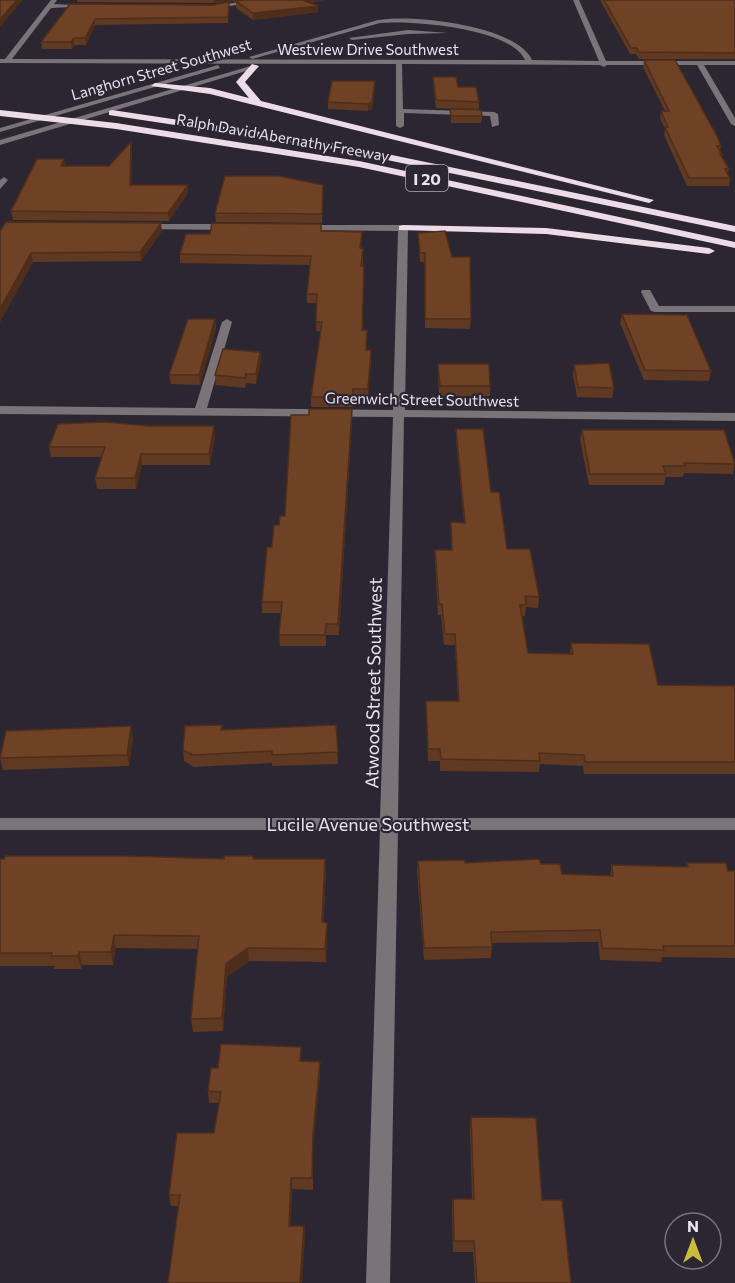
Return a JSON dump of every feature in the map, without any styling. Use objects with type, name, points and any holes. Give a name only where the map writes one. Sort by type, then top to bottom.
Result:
[{"type":"highway","points":[[255,66],[240,82],[258,103]]},
{"type":"highway","points":[[155,86],[186,88],[258,103],[735,221]]},
{"type":"highway","name":"Ralph David Abernathy Freeway","points":[[46,106],[149,117],[334,146],[735,229]]},
{"type":"highway","name":"Ralph David Abernathy Freeway","points":[[0,113],[116,126],[359,164],[735,245]]},
{"type":"highway","points":[[403,228],[546,231],[735,254]]},
{"type":"street","points":[[202,7],[229,6],[268,0]]},
{"type":"street","points":[[576,0],[604,64]]},
{"type":"street","points":[[4,61],[51,3],[96,6]]},
{"type":"street","name":"Langhorn Street Southwest","points":[[0,130],[380,21],[414,19],[495,36],[521,49],[530,64]]},
{"type":"street","name":"Langhorn Street Southwest","points":[[322,47],[401,21],[474,37],[509,51],[512,64]]},
{"type":"street","points":[[352,38],[408,32],[474,37]]},
{"type":"street","name":"Langhorn Street Southwest","points":[[0,143],[300,53]]},
{"type":"street","points":[[734,63],[735,53]]},
{"type":"street","name":"Westview Drive Southwest","points":[[4,61],[734,63]]},
{"type":"street","points":[[399,63],[400,126]]},
{"type":"street","points":[[699,63],[735,124]]},
{"type":"street","points":[[400,111],[494,114],[495,125]]},
{"type":"street","points":[[130,226],[248,227]]},
{"type":"street","points":[[295,228],[403,228]]},
{"type":"street","name":"Atwood Street Southwest","points":[[378,1283],[403,228]]},
{"type":"street","points":[[646,292],[654,309],[735,309]]},
{"type":"street","points":[[200,412],[226,322]]},
{"type":"street","name":"Greenwich Street Southwest","points":[[0,410],[735,417]]},
{"type":"street","name":"Lucile Avenue Southwest","points":[[0,824],[735,824]]},
{"type":"building","points":[[0,0],[17,0],[0,19]]},
{"type":"building","points":[[302,0],[318,6],[253,13],[236,1]]},
{"type":"building","points":[[604,0],[735,0],[735,53],[639,52],[637,48],[631,48]]},
{"type":"building","points":[[229,2],[228,17],[95,19],[85,38],[74,38],[71,42],[41,42],[70,4],[213,5]]},
{"type":"building","points":[[644,60],[675,60],[717,136],[721,146],[717,146],[729,169],[725,169],[730,178],[689,178],[665,127],[668,127],[661,111],[669,111]]},
{"type":"building","points":[[433,77],[456,77],[458,87],[476,87],[479,102],[436,100]]},
{"type":"building","points":[[332,81],[375,81],[372,102],[368,104],[328,102]]},
{"type":"building","points":[[450,109],[481,110],[482,116],[451,116]]},
{"type":"building","points":[[131,142],[130,185],[188,185],[168,213],[11,211],[37,159],[64,159],[61,166],[109,166]]},
{"type":"building","points":[[225,176],[279,176],[323,185],[322,214],[215,213]]},
{"type":"building","points":[[6,222],[161,223],[140,252],[31,253],[0,309],[0,231]]},
{"type":"building","points":[[212,223],[321,224],[321,231],[362,232],[361,266],[364,266],[362,330],[367,330],[366,350],[371,350],[368,389],[353,389],[353,397],[311,397],[322,322],[316,322],[317,294],[307,294],[311,256],[180,254],[186,234],[210,234]]},
{"type":"building","points":[[445,231],[452,257],[470,257],[471,319],[425,319],[425,253],[420,253],[418,233]]},
{"type":"building","points":[[622,314],[687,315],[711,371],[645,370]]},
{"type":"building","points":[[188,319],[215,319],[199,375],[169,375]]},
{"type":"building","points":[[223,349],[260,352],[256,374],[246,374],[245,378],[215,375]]},
{"type":"building","points":[[609,363],[614,388],[578,387],[574,365]]},
{"type":"building","points":[[438,364],[489,364],[490,386],[440,386]]},
{"type":"building","points":[[309,409],[352,409],[338,624],[326,624],[325,635],[279,635],[282,602],[262,602],[267,547],[272,547],[274,525],[279,525],[280,516],[285,516],[291,415],[309,415]]},
{"type":"building","points":[[105,422],[148,426],[214,426],[209,454],[141,454],[135,478],[95,478],[105,447],[49,447],[58,424]]},
{"type":"building","points":[[456,429],[483,429],[491,492],[499,492],[507,549],[530,549],[539,597],[525,596],[526,605],[520,605],[528,653],[573,654],[571,643],[649,644],[658,685],[734,686],[735,762],[585,762],[584,755],[539,753],[540,761],[441,759],[440,749],[428,749],[426,701],[459,701],[455,634],[445,634],[442,604],[439,604],[435,550],[452,550],[451,522],[465,523]]},
{"type":"building","points":[[582,430],[724,430],[735,464],[684,463],[685,466],[663,466],[666,474],[590,474]]},
{"type":"building","points":[[222,725],[221,730],[336,725],[338,752],[272,755],[272,751],[193,755],[183,750],[185,726]]},
{"type":"building","points":[[131,726],[127,755],[0,758],[6,731]]},
{"type":"building","points":[[5,856],[224,859],[224,856],[253,856],[253,859],[325,859],[322,922],[327,923],[325,949],[248,948],[226,964],[222,1018],[191,1019],[199,936],[114,935],[111,952],[79,952],[78,956],[51,956],[52,953],[0,953],[0,859],[4,859]]},
{"type":"building","points":[[539,859],[541,864],[560,864],[562,874],[613,876],[612,865],[688,867],[687,863],[726,863],[728,871],[735,871],[735,946],[663,946],[664,950],[602,948],[600,930],[491,932],[492,947],[424,948],[418,861],[464,860],[465,863]]},
{"type":"building","points":[[221,1044],[301,1047],[300,1061],[320,1062],[313,1134],[312,1178],[291,1178],[289,1226],[304,1226],[300,1283],[168,1283],[180,1195],[169,1195],[177,1133],[214,1133],[221,1092],[208,1091],[211,1068],[218,1068]]},
{"type":"building","points":[[471,1117],[536,1118],[542,1200],[562,1200],[571,1283],[477,1283],[474,1241],[454,1241],[453,1199],[474,1199]]}]
